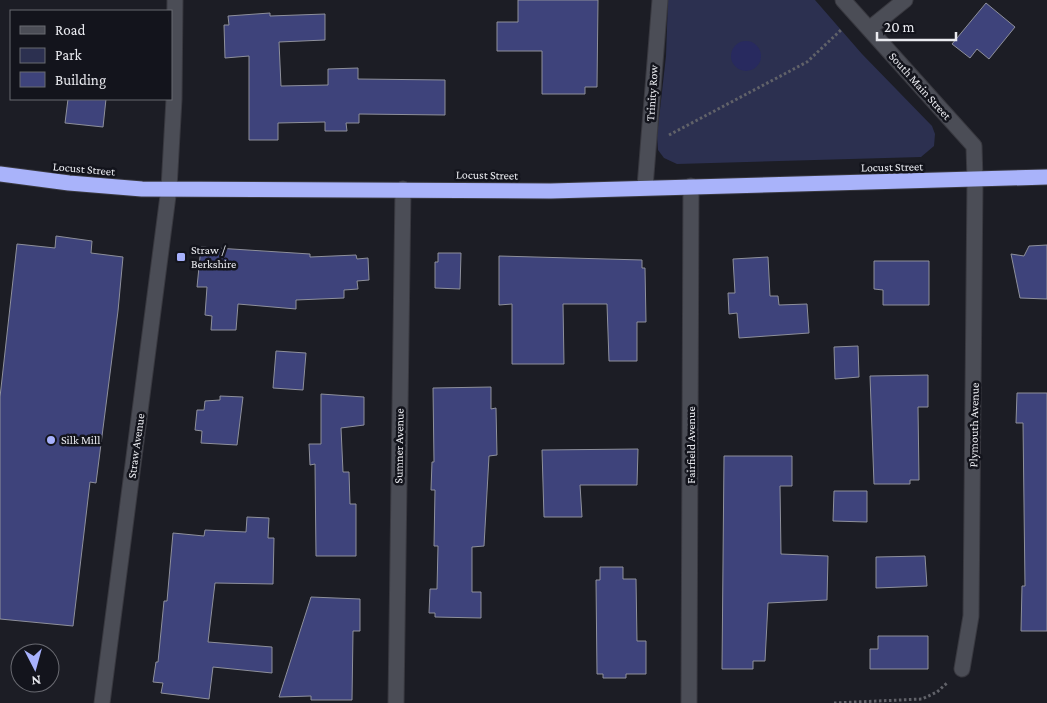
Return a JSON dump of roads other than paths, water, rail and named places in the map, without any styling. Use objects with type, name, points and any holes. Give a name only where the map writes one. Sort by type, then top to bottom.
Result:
[{"type":"highway","name":"Locust Street","points":[[0,174],[69,183],[169,188],[551,191],[645,187],[1047,178]]},
{"type":"street","name":"Straw Avenue","points":[[102,703],[169,188],[174,99],[175,0]]},
{"type":"street","name":"Trinity Row","points":[[645,187],[660,0]]},
{"type":"street","name":"South Main Street","points":[[843,0],[974,146],[975,180]]},
{"type":"street","points":[[869,29],[905,0]]},
{"type":"street","name":"Plymouth Avenue","points":[[962,669],[971,616],[975,180]]},
{"type":"street","name":"Fairfield Avenue","points":[[689,703],[691,186]]},
{"type":"street","name":"Sumner Avenue","points":[[396,703],[403,189]]},
{"type":"place","name":"Straw / Berkshire","points":[[181,257]]},
{"type":"place","name":"Silk Mill","points":[[51,440]]}]
